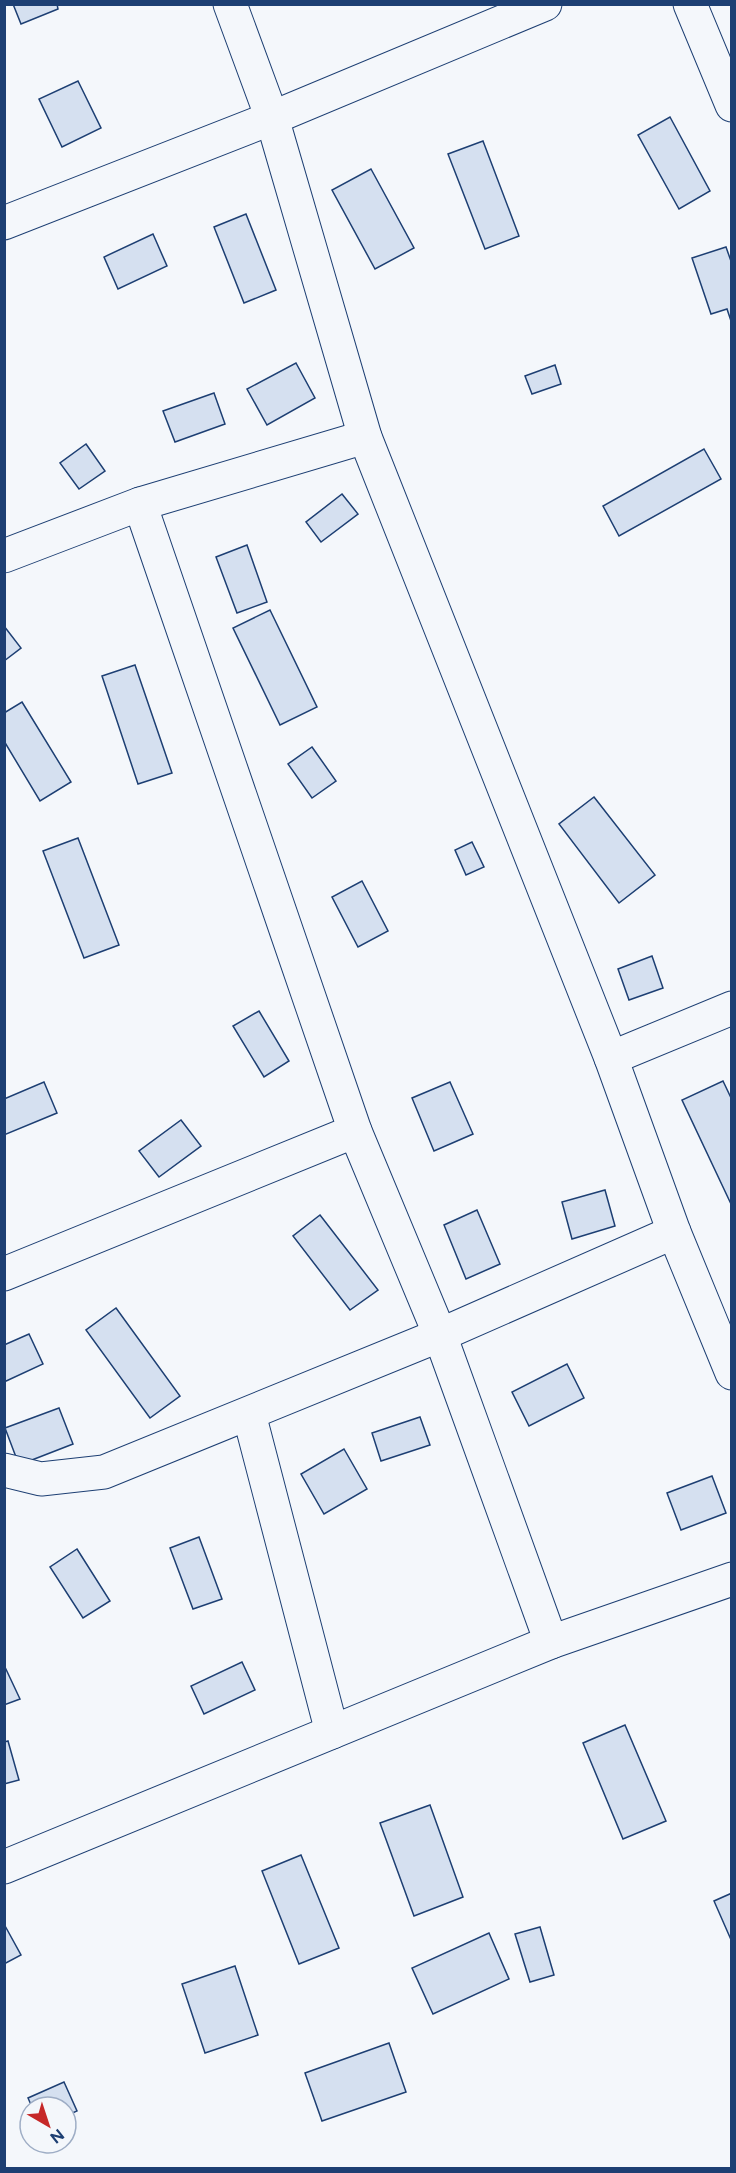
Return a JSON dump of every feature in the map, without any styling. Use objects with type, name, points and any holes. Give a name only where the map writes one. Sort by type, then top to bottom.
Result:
[{"type":"street","points":[[230,4],[272,118],[365,438],[611,1058],[674,1232],[732,1373]]},
{"type":"street","points":[[4,223],[272,118],[544,4]]},
{"type":"street","points":[[690,4],[732,105]]},
{"type":"street","points":[[4,556],[140,504],[365,438]]},
{"type":"street","points":[[140,504],[355,1131],[440,1335],[551,1642]]},
{"type":"street","points":[[611,1058],[732,1008]]},
{"type":"street","points":[[4,1274],[355,1131]]},
{"type":"street","points":[[4,1470],[41,1479],[104,1472],[440,1335],[674,1232]]},
{"type":"street","points":[[249,1414],[332,1732]]},
{"type":"street","points":[[4,1868],[551,1642],[732,1579]]},
{"type":"building","points":[[13,4],[57,4],[58,9],[21,24]]},
{"type":"building","points":[[78,81],[101,128],[62,147],[39,99]]},
{"type":"building","points":[[670,117],[710,191],[679,209],[638,135]]},
{"type":"building","points":[[483,141],[519,236],[485,249],[448,154]]},
{"type":"building","points":[[371,169],[414,248],[375,269],[332,190]]},
{"type":"building","points":[[246,214],[276,290],[244,303],[214,227]]},
{"type":"building","points":[[153,234],[167,266],[118,289],[104,257]]},
{"type":"building","points":[[726,247],[732,264],[732,324],[727,309],[711,314],[692,258]]},
{"type":"building","points":[[296,363],[315,398],[267,425],[247,389]]},
{"type":"building","points":[[555,365],[561,384],[532,394],[525,376]]},
{"type":"building","points":[[214,393],[225,424],[175,442],[163,411]]},
{"type":"building","points":[[86,444],[105,471],[79,489],[60,463]]},
{"type":"building","points":[[704,449],[721,479],[619,536],[603,506]]},
{"type":"building","points":[[342,494],[358,514],[321,542],[306,522]]},
{"type":"building","points":[[247,545],[267,602],[237,613],[216,557]]},
{"type":"building","points":[[270,610],[317,707],[280,725],[233,628]]},
{"type":"building","points":[[4,626],[21,648],[4,661]]},
{"type":"building","points":[[135,665],[172,773],[138,784],[102,676]]},
{"type":"building","points":[[22,702],[71,782],[40,801],[4,741],[4,713]]},
{"type":"building","points":[[312,747],[336,781],[312,798],[288,764]]},
{"type":"building","points":[[594,797],[655,875],[619,903],[559,824]]},
{"type":"building","points":[[78,838],[119,945],[84,958],[43,851]]},
{"type":"building","points":[[472,842],[484,867],[466,875],[455,850]]},
{"type":"building","points":[[362,881],[388,931],[358,947],[332,897]]},
{"type":"building","points":[[652,956],[663,988],[629,1000],[618,969]]},
{"type":"building","points":[[259,1011],[289,1061],[264,1077],[233,1026]]},
{"type":"building","points":[[723,1081],[732,1100],[731,1204],[682,1100]]},
{"type":"building","points":[[44,1082],[57,1113],[4,1135],[4,1099]]},
{"type":"building","points":[[450,1082],[473,1134],[434,1151],[412,1098]]},
{"type":"building","points":[[181,1120],[201,1146],[159,1177],[139,1151]]},
{"type":"building","points":[[605,1190],[615,1226],[572,1239],[562,1202]]},
{"type":"building","points":[[477,1210],[500,1264],[466,1279],[444,1225]]},
{"type":"building","points":[[320,1215],[378,1290],[350,1310],[293,1236]]},
{"type":"building","points":[[116,1308],[180,1396],[150,1418],[86,1330]]},
{"type":"building","points":[[29,1334],[43,1364],[4,1382],[4,1345]]},
{"type":"building","points":[[567,1364],[584,1398],[529,1426],[512,1392]]},
{"type":"building","points":[[59,1408],[73,1444],[19,1465],[5,1428]]},
{"type":"building","points":[[420,1417],[430,1445],[381,1461],[372,1433]]},
{"type":"building","points":[[344,1449],[367,1489],[324,1514],[301,1474]]},
{"type":"building","points":[[712,1476],[726,1513],[681,1530],[667,1493]]},
{"type":"building","points":[[199,1537],[222,1599],[193,1609],[170,1548]]},
{"type":"building","points":[[77,1549],[110,1601],[83,1618],[50,1567]]},
{"type":"building","points":[[242,1662],[255,1690],[204,1714],[191,1686]]},
{"type":"building","points":[[4,1665],[20,1699],[4,1705]]},
{"type":"building","points":[[625,1725],[666,1821],[623,1839],[583,1743]]},
{"type":"building","points":[[8,1741],[19,1780],[4,1784],[4,1742]]},
{"type":"building","points":[[430,1805],[463,1897],[414,1916],[380,1823]]},
{"type":"building","points":[[301,1855],[339,1948],[299,1964],[262,1871]]},
{"type":"building","points":[[732,1893],[732,1942],[714,1901]]},
{"type":"building","points":[[4,1924],[21,1955],[4,1964]]},
{"type":"building","points":[[540,1927],[554,1975],[530,1982],[515,1934]]},
{"type":"building","points":[[489,1933],[509,1979],[433,2014],[412,1968]]},
{"type":"building","points":[[235,1966],[258,2035],[205,2053],[182,1984]]},
{"type":"building","points":[[389,2043],[406,2092],[322,2121],[305,2073]]},
{"type":"building","points":[[64,2082],[70,2095],[35,2095]]}]
